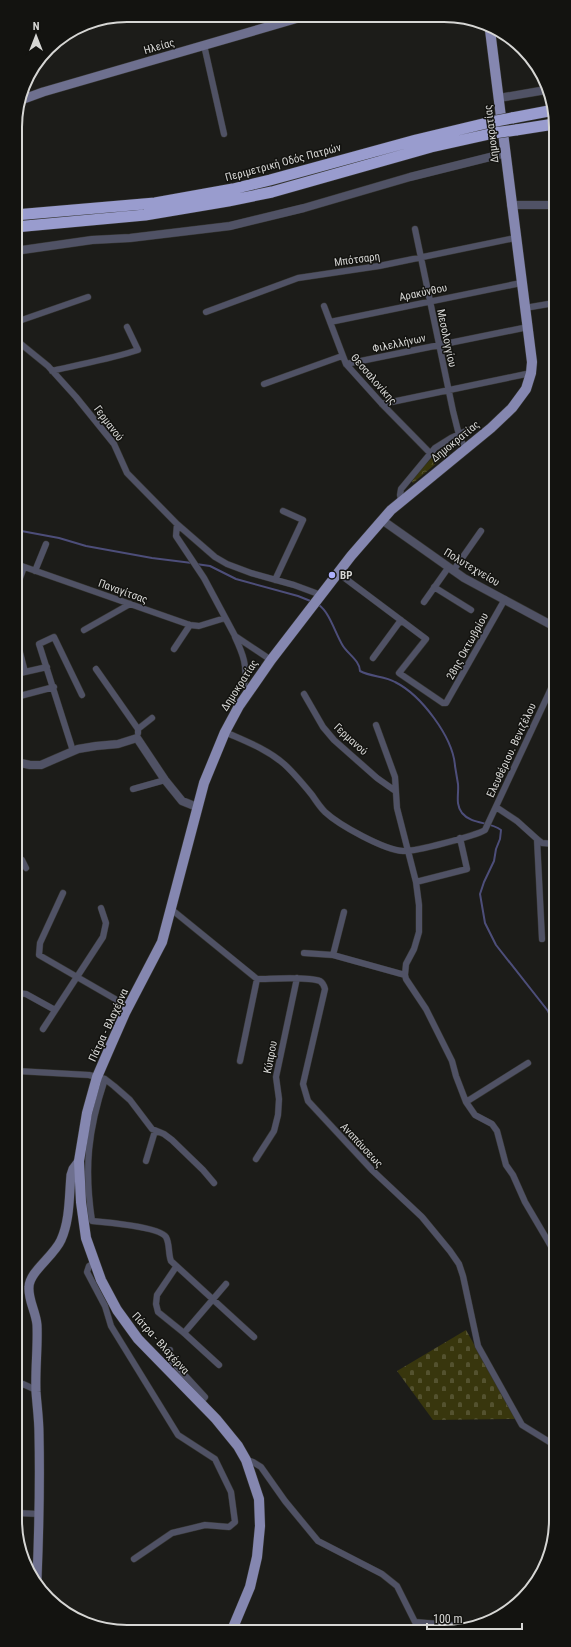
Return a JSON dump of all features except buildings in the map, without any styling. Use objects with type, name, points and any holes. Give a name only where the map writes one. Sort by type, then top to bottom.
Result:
[{"type":"highway","name":"Περιμετρική Οδός Πατρών","points":[[22,214],[155,203],[233,189],[416,140],[491,122],[548,111]]},
{"type":"highway","points":[[22,226],[145,216],[228,201],[272,192],[431,147],[549,125]]},
{"type":"main road","name":"Ηλείας","points":[[27,98],[284,22]]},
{"type":"main road","name":"Δημοκρατίας","points":[[197,806],[213,760],[225,732],[239,706],[271,660],[338,573],[382,520],[401,500],[491,428],[512,408],[526,389],[531,373],[532,362],[515,238],[506,152],[490,33]]},
{"type":"main road","name":"Πάτρα - Βλαχέρνα","points":[[197,806],[162,942],[129,1007],[86,1113],[79,1161],[82,1217],[86,1238],[94,1263],[109,1296],[126,1324],[158,1361],[227,1432],[246,1460],[259,1499],[260,1526],[257,1557],[250,1587],[234,1625]]},
{"type":"main road","points":[[37,1574],[39,1432],[36,1390],[37,1326],[35,1314],[28,1293],[29,1285],[35,1273],[54,1252],[60,1241],[67,1217],[70,1175],[79,1161]]},
{"type":"street","points":[[204,45],[224,134]]},
{"type":"street","points":[[499,98],[542,91]]},
{"type":"street","points":[[22,250],[92,240],[130,238],[230,226],[304,208],[410,177],[506,152]]},
{"type":"street","points":[[511,204],[549,205]]},
{"type":"street","name":"Μεσολογγίου","points":[[415,229],[458,434],[461,443],[466,449]]},
{"type":"street","name":"Μπότσαρη","points":[[206,312],[298,278],[379,266],[515,238]]},
{"type":"street","name":"Αρακύνθου","points":[[330,322],[521,283]]},
{"type":"street","points":[[22,320],[88,297]]},
{"type":"street","points":[[525,308],[549,304]]},
{"type":"street","name":"Θεσσαλονίκης","points":[[324,306],[346,364],[382,404],[430,453]]},
{"type":"street","points":[[52,371],[109,357],[119,356],[138,350],[127,327]]},
{"type":"street","name":"Φιλελλήνων","points":[[346,364],[528,327]]},
{"type":"street","name":"Γερμανού","points":[[22,345],[43,361],[84,406],[111,441],[130,477],[177,524],[224,563],[247,572],[275,580],[317,600]]},
{"type":"street","points":[[264,384],[342,356]]},
{"type":"street","points":[[382,404],[531,373]]},
{"type":"street","points":[[401,500],[401,489],[430,453],[444,441],[476,427]]},
{"type":"street","points":[[275,580],[303,520],[283,511]]},
{"type":"street","name":"Πολυτεχνείου","points":[[382,520],[451,570],[549,624]]},
{"type":"street","points":[[177,524],[176,536],[198,567],[244,655],[246,674],[244,685]]},
{"type":"street","points":[[424,602],[434,587],[451,570],[480,531]]},
{"type":"street","points":[[35,571],[46,544]]},
{"type":"street","points":[[22,572],[24,567]]},
{"type":"street","name":"Παναγίτσας","points":[[24,567],[190,625],[198,626],[225,618]]},
{"type":"street","points":[[338,573],[401,620],[373,658]]},
{"type":"street","points":[[434,587],[471,610]]},
{"type":"street","name":"28ης Οκτωβρίου","points":[[401,620],[426,639],[399,673],[440,702],[446,703],[504,599]]},
{"type":"street","points":[[84,630],[130,604]]},
{"type":"street","points":[[174,649],[190,625]]},
{"type":"street","points":[[235,636],[271,660]]},
{"type":"street","points":[[73,751],[54,687],[39,644],[54,637],[82,695]]},
{"type":"street","points":[[22,662],[25,672]]},
{"type":"street","points":[[22,673],[47,667]]},
{"type":"street","points":[[96,669],[138,729],[137,738],[165,780],[182,802],[197,806]]},
{"type":"street","points":[[22,696],[54,687]]},
{"type":"street","name":"Ελευθέριου. Βενιζέλου","points":[[460,838],[485,830],[549,693]]},
{"type":"street","name":"Γερμανού","points":[[304,694],[320,721],[334,740],[377,778],[394,790]]},
{"type":"street","points":[[138,729],[152,718]]},
{"type":"street","points":[[376,725],[394,774],[394,790],[397,808],[416,882],[419,906],[419,932],[414,949],[406,964],[405,975],[426,1009],[452,1061],[466,1102],[475,1115],[492,1124],[498,1131],[506,1165],[513,1175],[525,1202],[549,1243]]},
{"type":"street","points":[[225,732],[261,749],[282,762],[301,782],[324,811],[335,819],[374,841],[399,850],[408,851],[460,838],[467,869],[416,882]]},
{"type":"street","points":[[22,763],[41,765],[73,751],[96,746],[118,744],[137,738]]},
{"type":"street","points":[[133,789],[165,780]]},
{"type":"street","points":[[496,807],[517,822],[537,840],[542,843],[549,844]]},
{"type":"street","points":[[537,840],[542,939]]},
{"type":"street","points":[[22,860],[26,868]]},
{"type":"street","points":[[63,893],[40,943],[38,952],[41,957],[129,1007]]},
{"type":"street","points":[[43,1028],[103,937],[106,923],[100,908]]},
{"type":"street","points":[[171,909],[257,979],[240,1061]]},
{"type":"street","points":[[333,955],[344,912]]},
{"type":"street","points":[[304,953],[333,955],[405,975]]},
{"type":"street","name":"Αναπάυσεως","points":[[257,979],[297,978],[319,980],[323,983],[325,988],[303,1084],[308,1101],[372,1170],[422,1217],[450,1251],[463,1276],[478,1346],[522,1425],[549,1442]]},
{"type":"street","name":"Κύπρου","points":[[256,1159],[274,1131],[278,1115],[279,1099],[276,1077],[297,978]]},
{"type":"street","points":[[22,994],[26,994],[55,1010]]},
{"type":"street","points":[[466,1102],[528,1063]]},
{"type":"street","points":[[22,1071],[57,1072],[101,1078],[114,1086],[130,1100],[155,1131],[164,1134],[172,1140],[203,1170],[214,1183]]},
{"type":"street","points":[[101,1078],[88,1145],[88,1187],[92,1221],[139,1227],[163,1234],[166,1238],[168,1256],[176,1267],[254,1337]]},
{"type":"street","points":[[146,1161],[155,1131]]},
{"type":"street","points":[[94,1263],[89,1266],[87,1272],[105,1306],[111,1326],[178,1435],[215,1459],[231,1492],[235,1522],[229,1527],[205,1526],[172,1534],[134,1559]]},
{"type":"street","points":[[176,1267],[156,1295],[158,1312],[184,1333],[218,1365]]},
{"type":"street","points":[[184,1333],[226,1284]]},
{"type":"street","points":[[170,1350],[170,1359],[205,1397],[200,1403]]},
{"type":"street","points":[[22,1385],[36,1390]]},
{"type":"street","points":[[246,1460],[262,1467],[285,1501],[318,1541],[382,1574],[396,1586],[415,1622],[448,1625]]},
{"type":"street","points":[[22,1513],[39,1514]]},
{"type":"green space","points":[[453,441],[457,446],[413,483],[412,481],[426,464]]},
{"type":"green space","points":[[466,1330],[516,1419],[433,1420],[397,1371]]},
{"type":"waterway","points":[[22,531],[59,538],[86,546],[152,558],[192,563]]},
{"type":"waterway","points":[[196,564],[210,566],[236,579],[298,596],[313,602]]},
{"type":"waterway","points":[[319,605],[329,618],[343,646],[358,664],[360,671],[391,680],[405,688],[434,718],[442,730],[453,755],[458,784],[458,803],[462,813],[466,817],[491,825],[501,830],[494,861],[480,894],[485,923],[496,945],[549,1014]]},
{"type":"place","name":"BP","points":[[332,575]]}]
